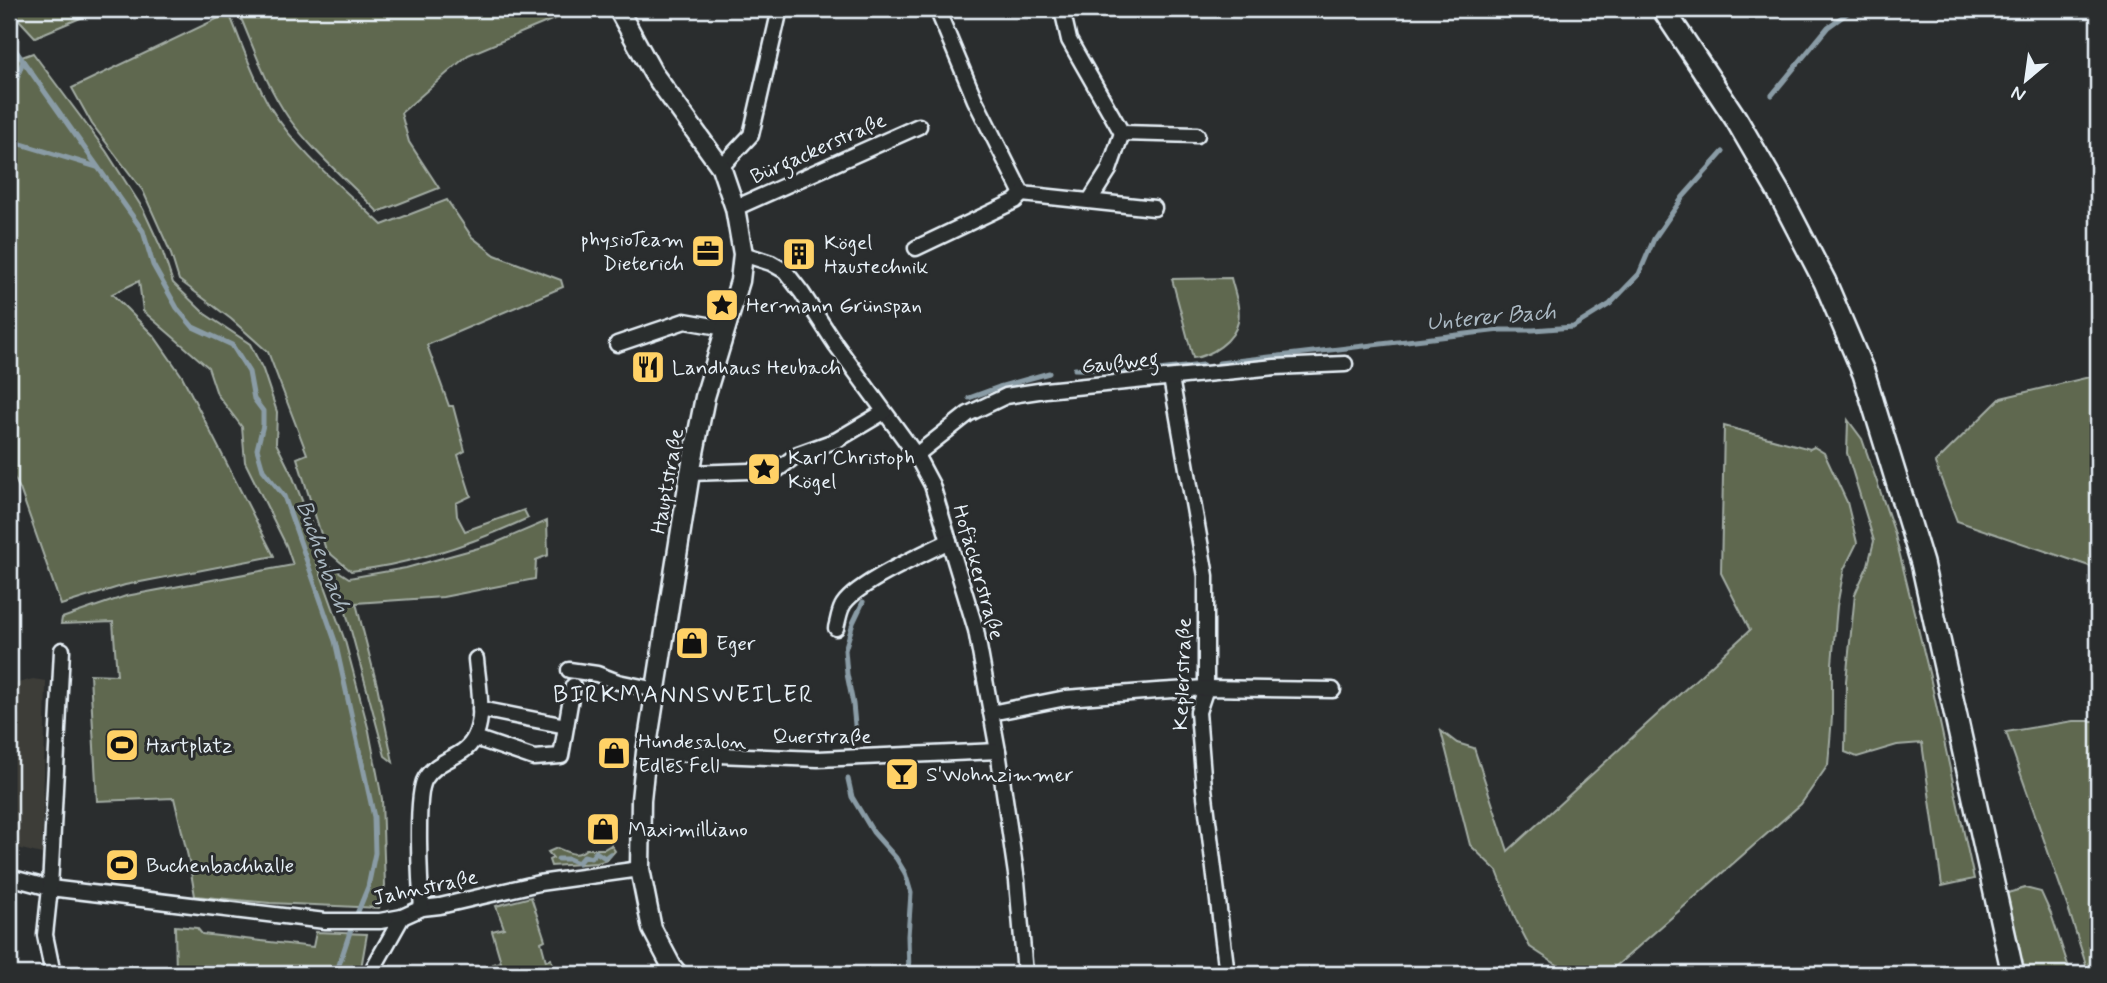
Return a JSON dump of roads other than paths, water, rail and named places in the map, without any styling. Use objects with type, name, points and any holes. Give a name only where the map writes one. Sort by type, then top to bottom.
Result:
[{"type":"main road","points":[[1663,9],[1779,193],[1825,282],[1864,374],[1922,562],[2013,974]]},
{"type":"street","name":"Hauptstraße","points":[[618,9],[653,73],[721,167],[735,208],[743,254],[740,281],[705,397],[690,473],[646,752],[641,800],[640,869],[652,929],[678,974]]},
{"type":"street","points":[[721,167],[751,135],[780,9]]},
{"type":"street","points":[[937,9],[975,100],[1022,194]]},
{"type":"street","points":[[1062,9],[1069,40],[1122,133],[1109,170],[1090,200]]},
{"type":"street","name":"Bürgackerstraße","points":[[735,208],[919,126]]},
{"type":"street","points":[[1122,133],[1197,135]]},
{"type":"street","points":[[1022,194],[1154,208]]},
{"type":"street","points":[[916,248],[1015,201],[1022,194]]},
{"type":"street","name":"Hofäckerstraße","points":[[743,254],[771,263],[785,271],[916,454],[932,485],[976,630],[992,713],[1017,881],[1025,974]]},
{"type":"street","points":[[617,344],[685,321],[725,328]]},
{"type":"street","name":"Gaußweg","points":[[916,454],[968,414],[1006,396],[1275,367],[1345,364]]},
{"type":"street","name":"Keplerstraße","points":[[1171,378],[1206,576],[1206,688],[1198,712],[1204,788],[1227,974]]},
{"type":"street","points":[[690,473],[777,470],[798,454],[837,440],[884,412]]},
{"type":"street","points":[[836,628],[842,606],[849,598],[869,583],[949,541]]},
{"type":"street","points":[[53,974],[45,935],[50,888],[62,650]]},
{"type":"street","points":[[422,908],[419,842],[421,791],[424,780],[445,760],[464,750],[475,738],[480,709],[476,659]]},
{"type":"street","points":[[569,670],[597,674],[618,682],[656,690]]},
{"type":"street","points":[[475,738],[534,758],[561,756],[573,686]]},
{"type":"street","points":[[992,713],[1066,698],[1206,688],[1334,690]]},
{"type":"street","points":[[480,709],[566,726]]},
{"type":"street","name":"Querstraße","points":[[646,752],[818,759],[998,751]]},
{"type":"street","name":"Jahnstraße","points":[[9,877],[50,888],[325,921],[380,921],[402,917],[422,908],[538,883],[640,869]]},
{"type":"street","points":[[370,974],[402,917]]},
{"type":"waterway","name":"Unterer Bach","points":[[1772,95],[1828,27],[1853,9]]},
{"type":"waterway","name":"Buchenbach","points":[[9,41],[143,231],[153,265],[177,308],[193,327],[232,345],[249,372],[254,399],[263,411],[263,425],[257,449],[263,470],[284,496],[335,641],[374,817],[375,853],[368,887],[336,974]]},
{"type":"waterway","name":"Buchenbach","points":[[9,88],[17,78],[23,61]]},
{"type":"waterway","name":"Buchenbach","points":[[9,135],[21,144],[97,167]]},
{"type":"waterway","name":"Unterer Bach","points":[[1219,363],[1500,330],[1573,327],[1610,304],[1639,274],[1654,239],[1683,197],[1723,152]]},
{"type":"waterway","name":"Unterer Bach","points":[[1075,369],[1149,371],[1203,365]]},
{"type":"waterway","name":"Unterer Bach","points":[[969,398],[1049,373]]},
{"type":"waterway","name":"Unterer Bach","points":[[856,735],[845,650],[863,602]]},
{"type":"waterway","name":"Unterer Bach","points":[[848,779],[852,797],[873,832],[896,858],[905,873],[911,893],[909,974]]},
{"type":"waterway","points":[[558,859],[569,859],[578,863],[584,856],[591,858],[596,852],[605,858],[610,854]]},
{"type":"place","name":"physioTeam Dieterich","points":[[708,251]]},
{"type":"place","name":"Kögel Haustechnik","points":[[799,254]]},
{"type":"place","name":"Hermann Grünspan","points":[[722,305]]},
{"type":"place","name":"Landhaus Heubach","points":[[648,367]]},
{"type":"place","name":"Karl Christoph Kögel","points":[[764,469]]},
{"type":"place","name":"Eger","points":[[692,643]]},
{"type":"place","name":"Hartplatz","points":[[122,745]]},
{"type":"place","name":"Hundesalon Edles Fell","points":[[614,753]]},
{"type":"place","name":"S'Wohnzimmer","points":[[902,774]]},
{"type":"place","name":"Maximilliano","points":[[603,829]]},
{"type":"place","name":"Buchenbachhalle","points":[[122,865]]},
{"type":"district","name":"BIRKMANNSWEILER","points":[[684,694]]}]
